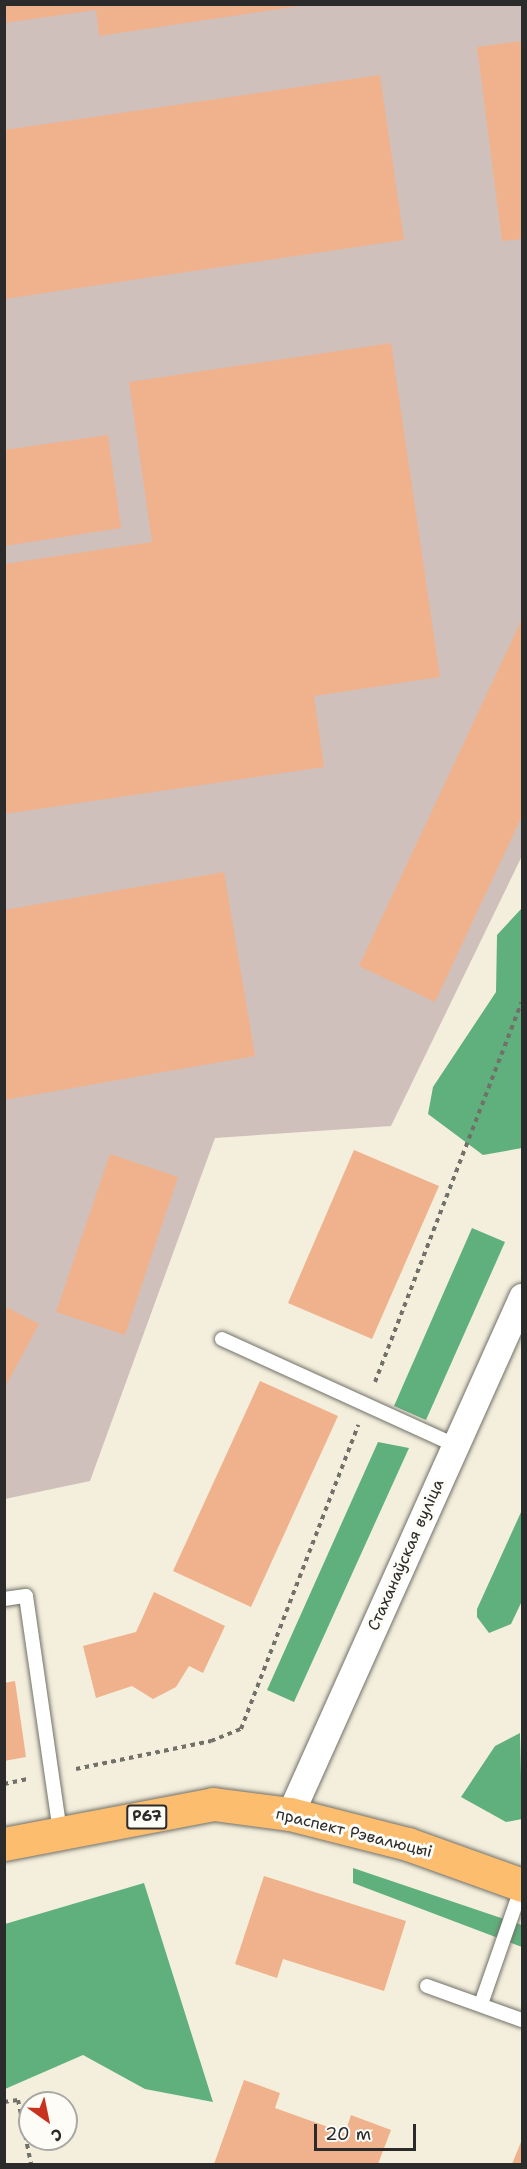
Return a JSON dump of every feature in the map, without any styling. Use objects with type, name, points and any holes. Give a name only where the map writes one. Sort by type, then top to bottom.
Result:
[{"type":"main road","name":"праспект Рэвалюцыі","points":[[4,1844],[213,1804],[290,1814],[408,1844],[522,1886]]},
{"type":"street","name":"Стаханаўская вуліца","points":[[290,1814],[522,1297]]},
{"type":"lane","points":[[222,1339],[455,1445]]},
{"type":"lane","points":[[4,1599],[26,1596],[60,1833]]},
{"type":"lane","points":[[481,2004],[522,1886]]},
{"type":"lane","points":[[427,1986],[522,2020]]},
{"type":"path","points":[[4,1784],[211,1741],[241,1729],[522,1002]]},
{"type":"path","points":[[4,2102],[18,2100],[31,2164]]},
{"type":"shaded area","points":[[4,5],[522,5],[522,856],[391,1126],[215,1138],[90,1481],[5,1499]]},
{"type":"green space","points":[[522,908],[522,1148],[483,1155],[428,1114],[433,1087],[496,992],[497,935]]},
{"type":"green space","points":[[472,1228],[505,1242],[426,1420],[394,1406]]},
{"type":"green space","points":[[378,1442],[409,1448],[294,1702],[267,1690]]},
{"type":"green space","points":[[522,1510],[522,1601],[511,1624],[489,1633],[477,1617],[477,1609]]},
{"type":"green space","points":[[520,1733],[522,1819],[506,1822],[461,1797],[495,1746]]},
{"type":"green space","points":[[353,1868],[522,1925],[522,1947],[353,1883]]},
{"type":"green space","points":[[144,1883],[213,2102],[145,2089],[83,2055],[5,2089],[5,1924]]},
{"type":"building","points":[[4,4],[300,4],[300,6],[99,36],[96,10],[4,23]]},
{"type":"building","points":[[522,41],[522,239],[502,241],[477,47]]},
{"type":"building","points":[[380,75],[404,240],[4,299],[4,130]]},
{"type":"building","points":[[391,343],[440,677],[314,696],[324,767],[4,814],[4,564],[152,542],[129,382]]},
{"type":"building","points":[[108,435],[121,528],[4,546],[4,450]]},
{"type":"building","points":[[522,619],[522,816],[435,1002],[359,966]]},
{"type":"building","points":[[224,872],[255,1056],[4,1100],[4,910]]},
{"type":"building","points":[[354,1150],[439,1186],[372,1339],[288,1303]]},
{"type":"building","points":[[110,1154],[178,1177],[125,1335],[56,1312]]},
{"type":"building","points":[[4,1306],[39,1324],[4,1389]]},
{"type":"building","points":[[260,1381],[338,1416],[251,1607],[173,1571]]},
{"type":"building","points":[[154,1592],[225,1626],[203,1673],[189,1666],[176,1687],[153,1699],[132,1686],[96,1698],[83,1646],[136,1632]]},
{"type":"building","points":[[15,1681],[26,1757],[4,1761],[4,1683]]},
{"type":"building","points":[[264,1876],[406,1921],[384,1991],[283,1959],[277,1978],[235,1964]]},
{"type":"building","points":[[244,2080],[280,2093],[275,2108],[345,2133],[351,2115],[391,2130],[378,2164],[214,2164]]},
{"type":"building","points":[[521,2142],[522,2164],[512,2164]]}]
